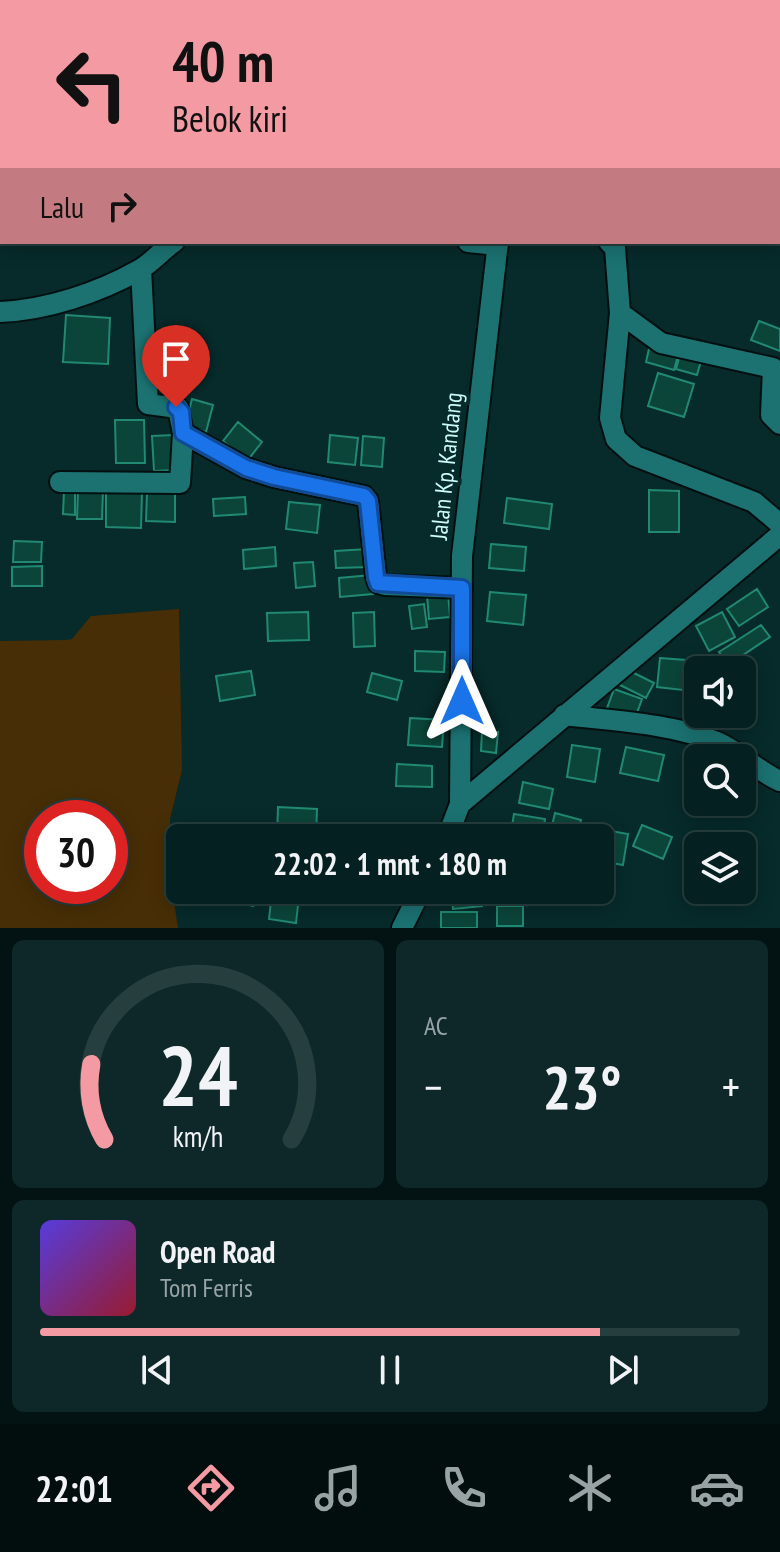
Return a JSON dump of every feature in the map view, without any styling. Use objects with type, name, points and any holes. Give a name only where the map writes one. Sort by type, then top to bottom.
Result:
[{"type":"street","points":[[0,312],[27,311],[87,293],[141,269],[172,244]]},
{"type":"street","name":"Jalan Kp. Kandang","points":[[452,824],[460,804],[462,556],[498,244]]},
{"type":"street","points":[[611,244],[615,248],[620,313],[610,418],[616,439],[635,456],[754,502],[780,524]]},
{"type":"street","points":[[60,482],[180,483],[183,433],[178,408],[152,406],[147,402],[141,269]]},
{"type":"street","points":[[620,313],[661,343],[773,368],[771,415],[780,424]]},
{"type":"street","points":[[183,433],[246,468],[364,496],[368,501],[378,583],[462,588]]},
{"type":"street","points":[[460,804],[780,535]]},
{"type":"street","points":[[564,715],[679,731],[717,742],[736,752],[764,774],[780,781]]},
{"type":"street","points":[[402,928],[414,904]]},
{"type":"shaded area","points":[[179,609],[182,770],[170,824],[166,824],[166,904],[174,904],[178,928],[0,928],[0,641],[72,639],[91,616]]},
{"type":"building","points":[[66,315],[110,318],[108,364],[63,362]]},
{"type":"building","points":[[759,321],[780,329],[780,351],[751,340]]},
{"type":"building","points":[[650,344],[679,352],[674,370],[646,362]]},
{"type":"building","points":[[682,348],[703,354],[697,375],[676,369]]},
{"type":"building","points":[[658,373],[694,384],[684,417],[648,406]]},
{"type":"building","points":[[192,399],[213,405],[206,432],[185,426]]},
{"type":"building","points":[[115,420],[144,420],[145,463],[116,463]]},
{"type":"building","points":[[238,422],[262,442],[247,461],[223,441]]},
{"type":"building","points":[[174,435],[176,470],[154,471],[152,436]]},
{"type":"building","points":[[330,435],[358,438],[355,465],[328,462]]},
{"type":"building","points":[[363,436],[384,438],[382,467],[361,465]]},
{"type":"building","points":[[78,490],[103,490],[102,519],[77,519]]},
{"type":"building","points":[[649,490],[679,491],[679,532],[649,532]]},
{"type":"building","points":[[64,491],[75,491],[75,515],[63,514]]},
{"type":"building","points":[[106,492],[142,492],[141,528],[106,527]]},
{"type":"building","points":[[147,492],[175,493],[175,522],[146,521]]},
{"type":"building","points":[[245,497],[246,514],[214,516],[213,499]]},
{"type":"building","points":[[507,498],[552,504],[549,529],[504,523]]},
{"type":"building","points":[[289,502],[320,505],[317,533],[286,529]]},
{"type":"building","points":[[14,541],[42,542],[41,562],[13,562]]},
{"type":"building","points":[[491,544],[526,547],[524,571],[489,568]]},
{"type":"building","points":[[275,547],[276,566],[244,569],[243,550]]},
{"type":"building","points":[[368,549],[369,567],[336,568],[335,551]]},
{"type":"building","points":[[313,562],[315,586],[296,588],[294,563]]},
{"type":"building","points":[[42,566],[42,586],[12,586],[12,567]]},
{"type":"building","points":[[371,575],[373,594],[340,597],[339,578]]},
{"type":"building","points":[[757,589],[768,607],[739,626],[727,609]]},
{"type":"building","points":[[490,592],[526,595],[523,625],[487,621]]},
{"type":"building","points":[[448,593],[450,617],[429,619],[427,595]]},
{"type":"building","points":[[424,604],[427,627],[412,629],[409,606]]},
{"type":"building","points":[[308,612],[309,640],[268,641],[267,613]]},
{"type":"building","points":[[374,612],[375,646],[354,647],[353,613]]},
{"type":"building","points":[[722,612],[735,637],[709,651],[696,626]]},
{"type":"building","points":[[761,625],[770,637],[742,656],[722,656],[719,652]]},
{"type":"building","points":[[415,651],[445,652],[444,672],[415,671]]},
{"type":"building","points":[[660,658],[684,660],[683,690],[657,687]]},
{"type":"building","points":[[628,670],[654,683],[646,698],[620,685]]},
{"type":"building","points":[[251,671],[255,695],[220,701],[216,676]]},
{"type":"building","points":[[372,673],[402,681],[397,700],[367,692]]},
{"type":"building","points":[[614,689],[642,699],[634,721],[606,711]]},
{"type":"building","points":[[410,718],[444,720],[442,747],[408,745]]},
{"type":"building","points":[[482,731],[498,732],[496,753],[481,751]]},
{"type":"building","points":[[572,745],[600,749],[595,782],[567,777]]},
{"type":"building","points":[[626,747],[664,755],[658,781],[620,773]]},
{"type":"building","points":[[397,764],[432,766],[432,787],[396,786]]},
{"type":"building","points":[[523,782],[553,789],[549,809],[519,803]]},
{"type":"building","points":[[278,807],[317,809],[316,824],[277,824]]},
{"type":"building","points":[[555,813],[581,820],[580,824],[552,824]]},
{"type":"building","points":[[514,814],[545,819],[544,824],[512,824]]},
{"type":"building","points":[[642,825],[672,837],[663,859],[633,846]]},
{"type":"building","points":[[614,832],[628,834],[623,865],[614,863]]},
{"type":"building","points":[[271,904],[298,904],[296,923],[269,919]]},
{"type":"building","points":[[452,904],[482,904],[482,906],[453,909]]},
{"type":"building","points":[[497,906],[523,906],[523,926],[497,926]]},
{"type":"building","points":[[441,912],[477,912],[477,928],[441,928]]},
{"type":"route","points":[[176,407],[181,412],[183,433],[246,468],[364,496],[368,501],[378,583],[462,588],[462,701]]}]
